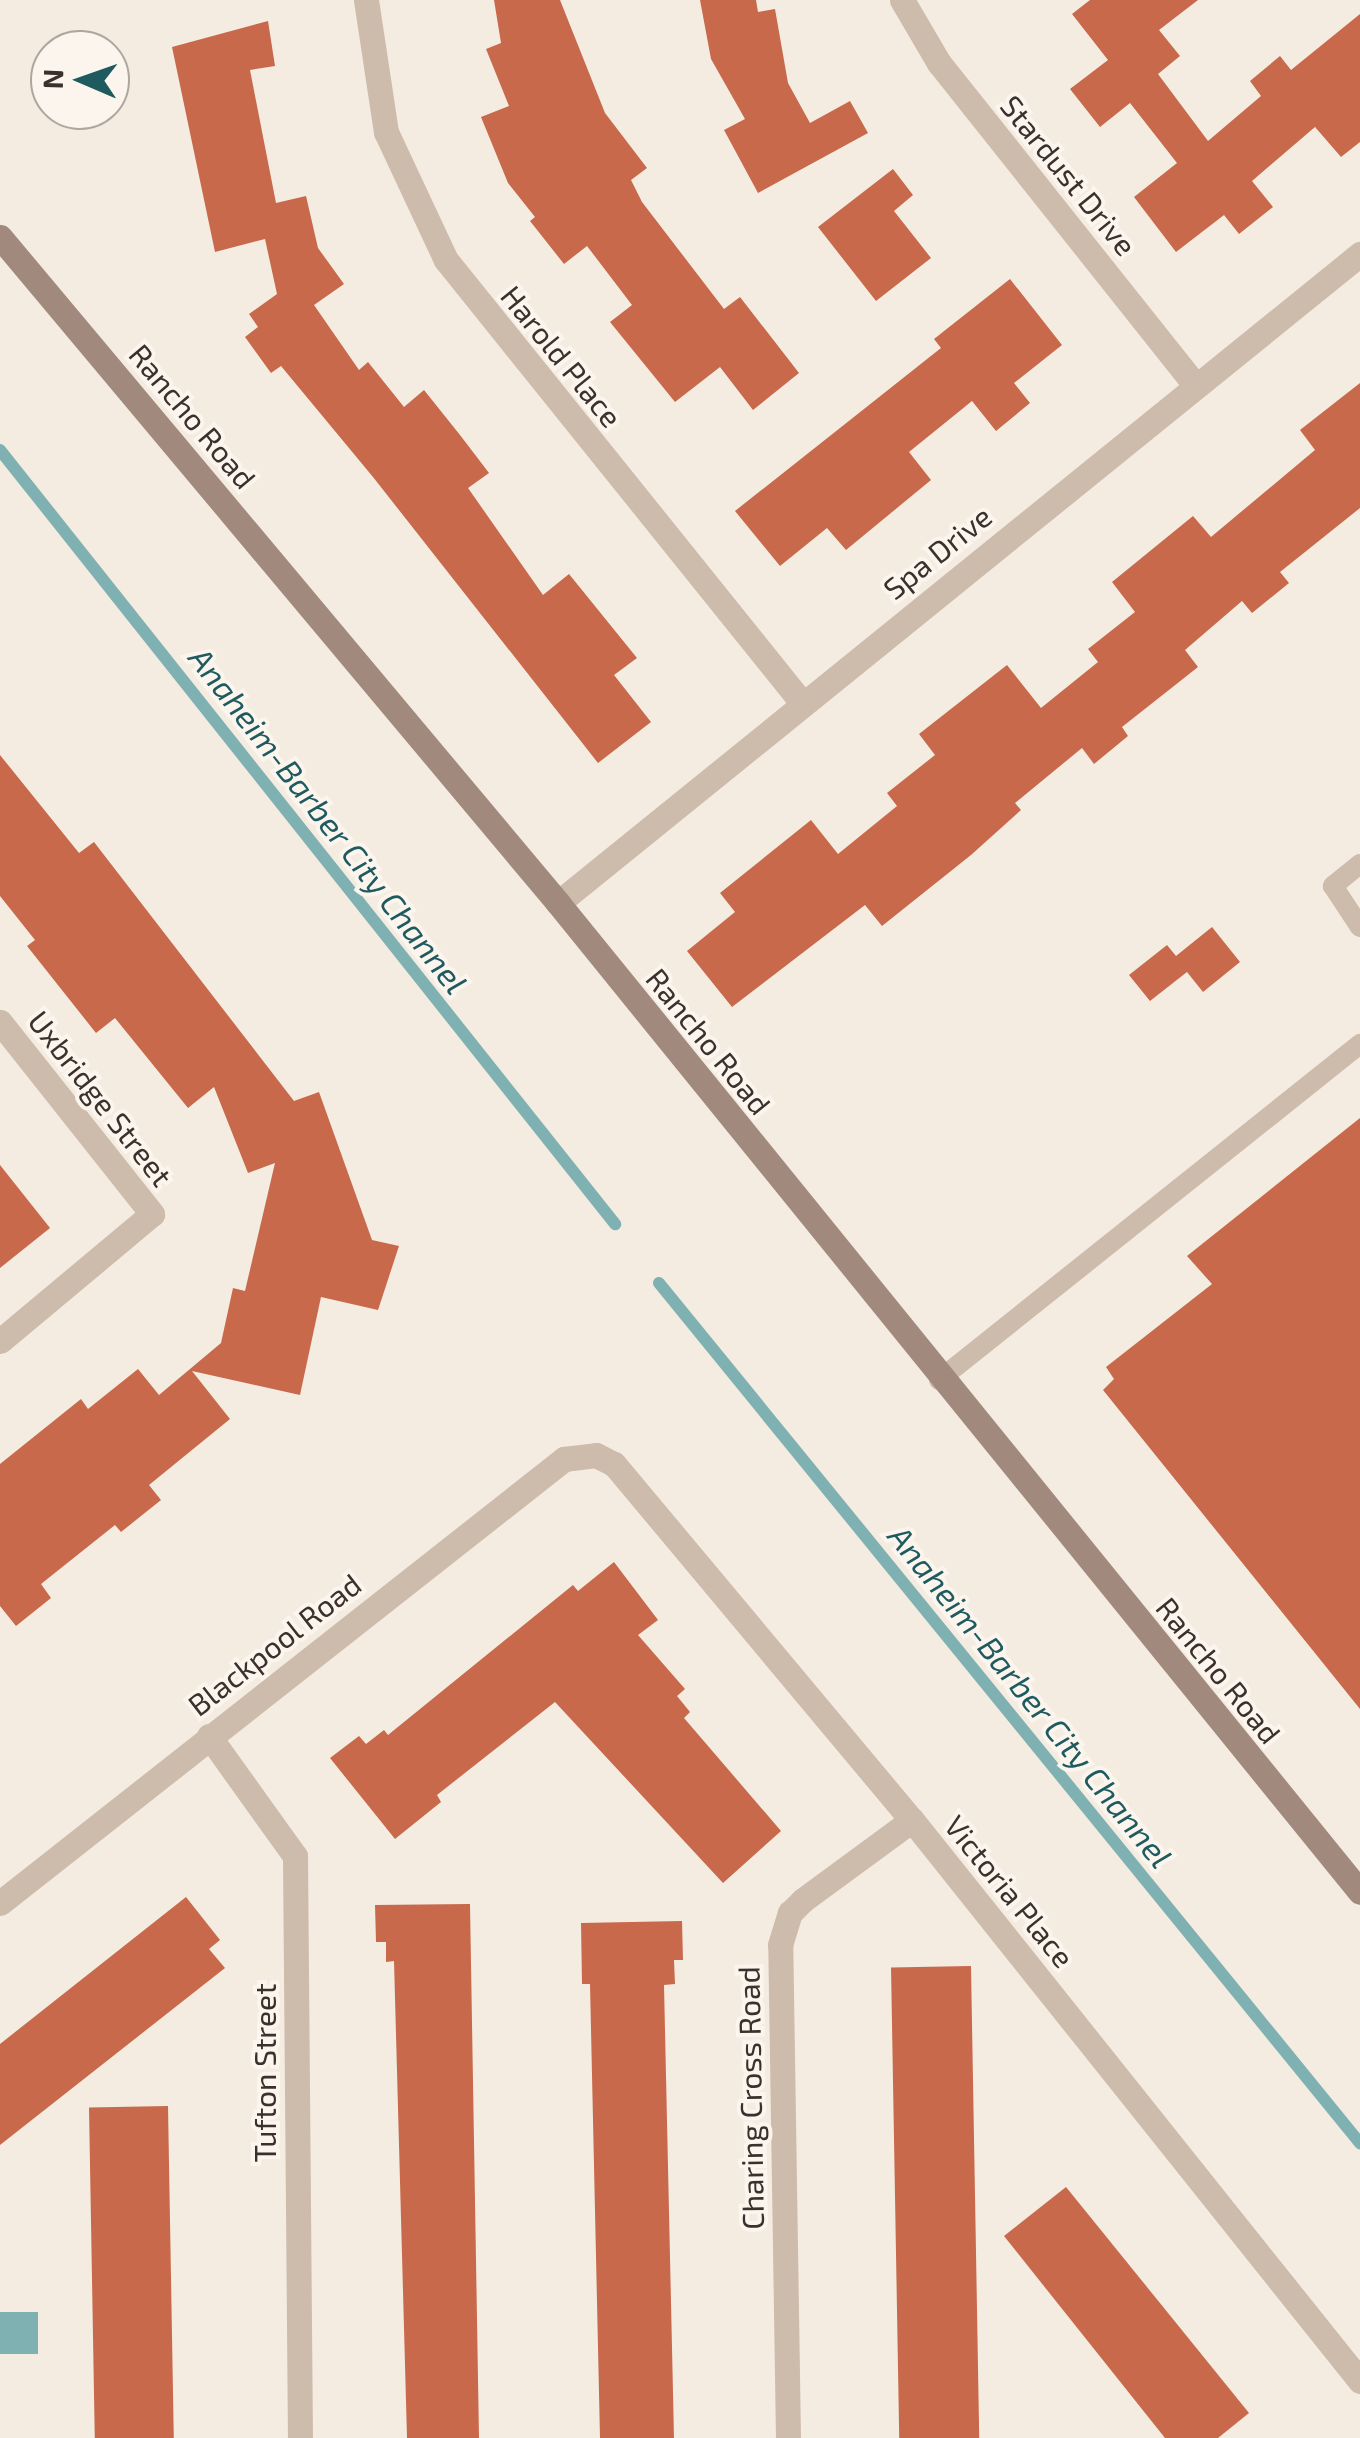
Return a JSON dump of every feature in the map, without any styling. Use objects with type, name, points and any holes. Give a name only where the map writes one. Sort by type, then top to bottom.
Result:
[{"type":"street","name":"Harold Place","points":[[366,0],[386,132],[446,260],[803,704]]},
{"type":"street","name":"Stardust Drive","points":[[902,0],[939,64],[1194,384]]},
{"type":"street","name":"Rancho Road","points":[[0,236],[558,903],[939,1380],[1360,1892]]},
{"type":"street","name":"Spa Drive","points":[[558,903],[1194,384],[1360,254]]},
{"type":"street","name":"Uxbridge Street","points":[[0,1022],[152,1214],[0,1341]]},
{"type":"street","name":"Blackpool Road","points":[[0,1903],[564,1460],[596,1455]]},
{"type":"street","name":"Victoria Place","points":[[596,1455],[614,1464],[912,1820],[1360,2381]]},
{"type":"street","name":"Tufton Street","points":[[209,1736],[295,1856],[300,2438]]},
{"type":"street","name":"Charing Cross Road","points":[[788,2438],[780,1945],[790,1913],[803,1900],[912,1820]]},
{"type":"lane","points":[[1360,864],[1333,886],[1360,927]]},
{"type":"lane","points":[[939,1380],[1360,1044]]},
{"type":"water","points":[[0,2312],[38,2312],[38,2354],[0,2354]]},
{"type":"building","points":[[494,0],[560,0],[605,113],[647,168],[631,180],[642,202],[724,309],[740,297],[799,373],[753,410],[720,367],[675,402],[610,322],[632,305],[587,246],[564,264],[530,221],[535,217],[508,183],[481,117],[509,106],[486,49],[501,43]]},
{"type":"building","points":[[700,0],[756,0],[758,12],[775,9],[788,83],[810,123],[850,101],[868,133],[758,193],[724,130],[745,119],[711,59]]},
{"type":"building","points":[[1090,0],[1198,0],[1159,30],[1180,56],[1158,74],[1208,141],[1261,96],[1250,81],[1280,56],[1291,70],[1360,14],[1360,142],[1341,157],[1315,127],[1252,181],[1273,207],[1239,234],[1224,215],[1176,252],[1134,197],[1177,163],[1130,103],[1100,127],[1070,89],[1108,60],[1072,14]]},
{"type":"building","points":[[268,21],[275,66],[250,70],[276,203],[306,196],[318,248],[344,284],[314,305],[359,370],[368,362],[404,407],[424,390],[460,435],[489,473],[468,488],[543,595],[569,574],[637,658],[614,675],[651,722],[598,763],[373,477],[281,366],[271,373],[245,337],[258,327],[249,314],[277,294],[265,239],[215,252],[172,47]]},
{"type":"building","points":[[893,169],[913,195],[894,211],[931,258],[876,301],[818,227]]},
{"type":"building","points":[[1010,279],[1062,345],[1014,383],[1030,403],[996,431],[972,401],[909,452],[931,480],[846,550],[827,528],[780,566],[735,511],[941,348],[934,339]]},
{"type":"building","points":[[1360,383],[1360,508],[1280,572],[1289,583],[1252,613],[1242,601],[1185,650],[1198,667],[1122,727],[1128,736],[1094,764],[1082,748],[1015,803],[1021,810],[971,855],[882,926],[865,905],[732,1007],[687,951],[735,912],[720,893],[811,820],[838,854],[897,806],[887,793],[935,755],[919,734],[1007,665],[1041,708],[1098,662],[1088,649],[1135,612],[1112,582],[1193,516],[1211,537],[1315,450],[1300,430]]},
{"type":"building","points":[[0,755],[79,853],[94,842],[294,1101],[319,1092],[372,1240],[399,1246],[378,1310],[321,1297],[300,1395],[192,1371],[230,1419],[149,1485],[161,1500],[121,1532],[115,1525],[41,1584],[51,1598],[16,1626],[0,1606],[0,1464],[81,1399],[88,1409],[138,1369],[159,1395],[221,1343],[233,1288],[245,1291],[275,1163],[248,1173],[214,1087],[188,1108],[115,1018],[96,1033],[27,946],[35,940],[0,896]]},
{"type":"building","points":[[1212,927],[1240,962],[1203,992],[1187,972],[1150,1001],[1129,975],[1167,945],[1176,956]]},
{"type":"building","points":[[1360,1118],[1360,1709],[1103,1390],[1114,1379],[1106,1367],[1212,1284],[1187,1256]]},
{"type":"building","points":[[0,1165],[50,1228],[0,1268]]},
{"type":"building","points":[[614,1562],[658,1620],[638,1635],[685,1689],[677,1696],[690,1712],[684,1718],[781,1831],[723,1883],[555,1702],[437,1795],[441,1802],[395,1839],[330,1758],[359,1736],[366,1744],[384,1730],[388,1735],[573,1585],[578,1591]]},
{"type":"building","points":[[186,1897],[220,1940],[209,1949],[225,1968],[0,2145],[0,2044]]},
{"type":"building","points":[[470,1904],[479,2438],[407,2438],[394,1961],[386,1962],[386,1942],[376,1942],[375,1905]]},
{"type":"building","points":[[682,1921],[683,1960],[674,1960],[675,1984],[664,1985],[674,2438],[600,2438],[590,1984],[582,1984],[581,1923]]},
{"type":"building","points":[[971,1966],[979,2438],[899,2438],[891,1967]]},
{"type":"building","points":[[168,2106],[174,2438],[95,2438],[89,2107]]},
{"type":"building","points":[[1066,2187],[1249,2413],[1218,2438],[1165,2438],[1004,2236]]},
{"type":"waterway","name":"Anaheim-Barber City Channel","points":[[0,450],[615,1224]]},
{"type":"waterway","name":"Anaheim-Barber City Channel","points":[[659,1283],[1360,2143]]}]
